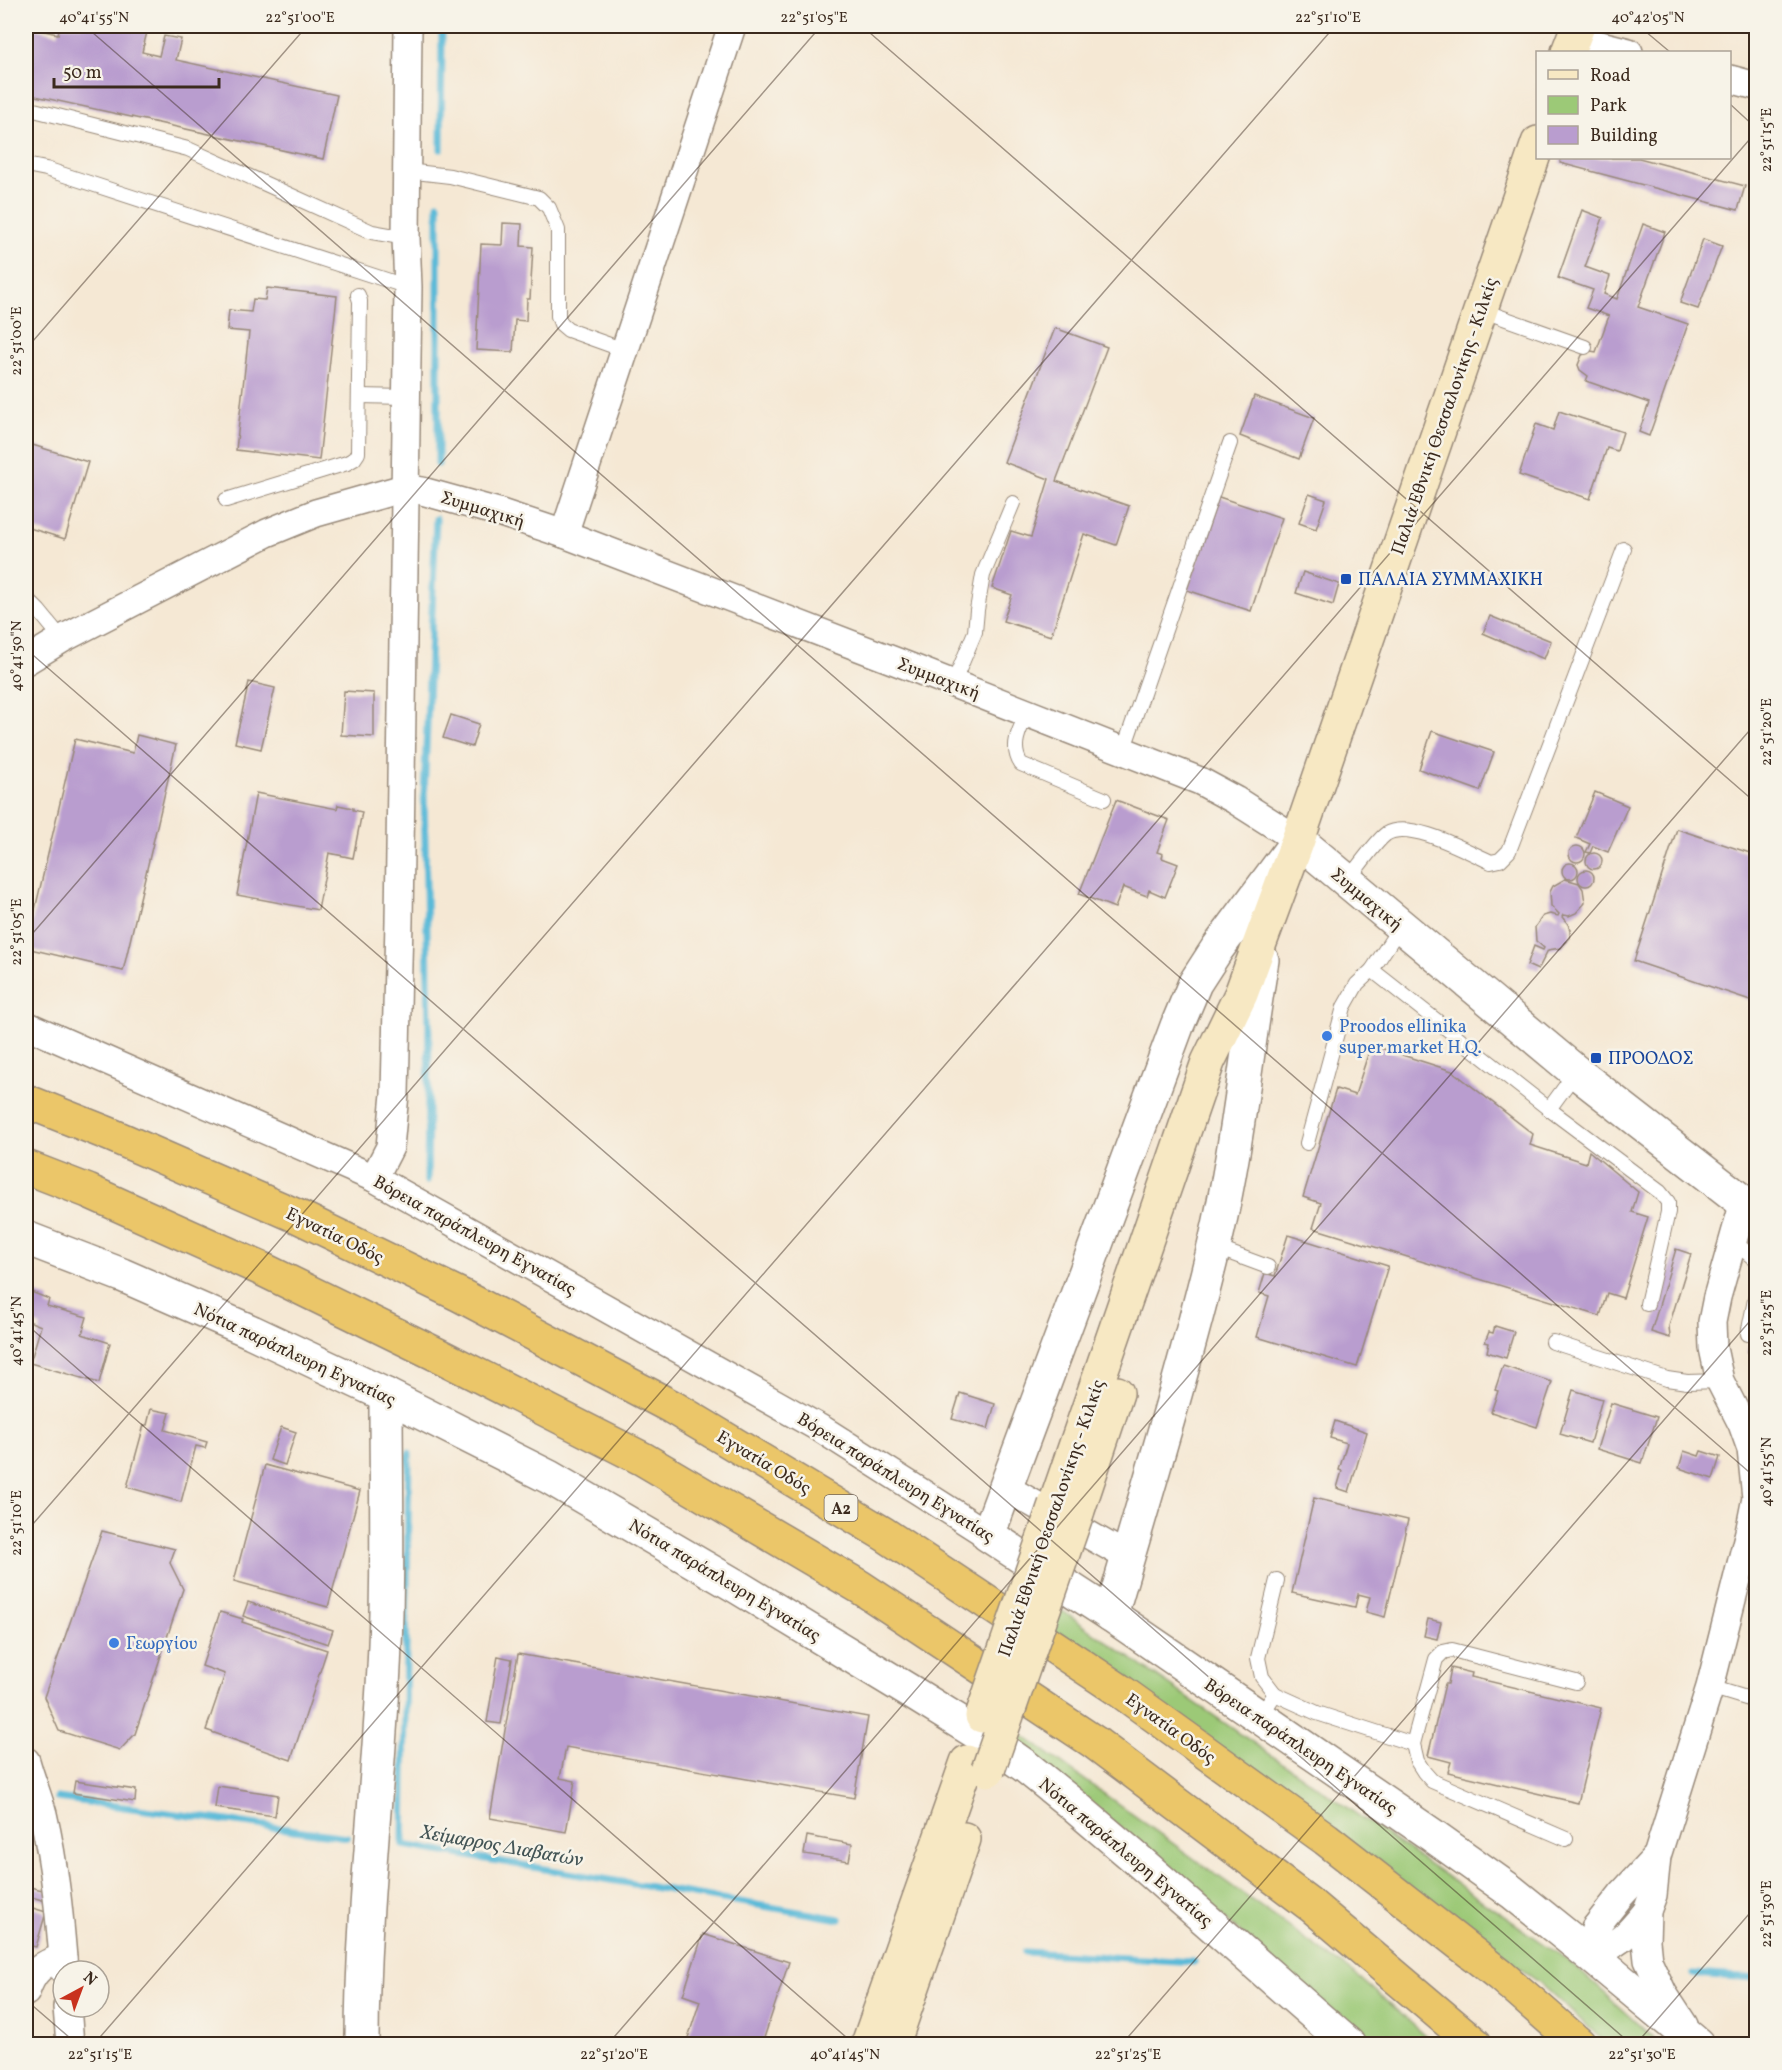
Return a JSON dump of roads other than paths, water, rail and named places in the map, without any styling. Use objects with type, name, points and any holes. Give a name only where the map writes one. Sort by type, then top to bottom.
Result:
[{"type":"highway","name":"Εγνατία Οδός","points":[[26,1101],[109,1134],[297,1216],[460,1295],[672,1407],[884,1534],[1119,1690],[1326,1839],[1500,1975],[1579,2044]]},
{"type":"highway","points":[[26,1167],[88,1191],[264,1270],[442,1357],[643,1459],[860,1587],[1094,1742],[1312,1906],[1475,2044]]},
{"type":"main road","name":"Παλιά Εθνική Θεσσαλονίκης - Κιλκίς","points":[[893,2044],[977,1766],[1066,1509],[1208,1062],[1241,994],[1298,840],[1536,149]]},
{"type":"main road","name":"Παλιά Εθνική Θεσσαλονίκης - Κιλκίς","points":[[868,2044],[977,1766]]},
{"type":"street","points":[[374,1178],[390,1147],[395,1094],[408,287],[406,238],[408,26]]},
{"type":"street","points":[[564,534],[732,26]]},
{"type":"street","points":[[1573,39],[1625,51]]},
{"type":"street","points":[[1731,79],[1756,86]]},
{"type":"street","name":"Συμμαχική","points":[[26,661],[62,639],[267,533],[316,513],[404,488],[498,512],[564,534],[1028,713],[1200,781],[1235,800],[1298,840],[1576,1072],[1750,1207]]},
{"type":"street","points":[[988,1535],[1195,983],[1217,949],[1298,840]]},
{"type":"street","points":[[1111,1615],[1214,1247],[1227,1186],[1268,921]]},
{"type":"street","name":"Βόρεια παράπλευρη Εγνατίας","points":[[26,1025],[374,1178],[823,1430],[1111,1615],[1267,1706],[1432,1835],[1512,1892],[1697,2044]]},
{"type":"street","points":[[1697,2044],[1663,1993],[1648,1960],[1647,1911],[1653,1895],[1657,1856],[1710,1687],[1756,1498],[1751,1449],[1742,1424],[1720,1381],[1713,1348],[1712,1322],[1733,1241],[1750,1207]]},
{"type":"street","name":"Νότια παράπλευρη Εγνατίας","points":[[26,1238],[122,1275],[241,1327],[386,1395],[549,1477],[736,1586],[987,1739],[1025,1766],[1132,1855],[1347,2044]]},
{"type":"street","points":[[362,2044],[365,1925],[383,1685],[387,1550],[386,1395]]},
{"type":"street","points":[[1006,1488],[1128,1557]]},
{"type":"street","points":[[26,1761],[34,1811],[56,1894],[63,1959]]},
{"type":"street","points":[[1647,1911],[1620,1942],[1589,1954],[1595,1928],[1621,1895],[1657,1856]]},
{"type":"street","points":[[26,1992],[41,1966],[51,1963]]},
{"type":"street","points":[[68,2019],[70,2044]]},
{"type":"lane","points":[[26,108],[188,149],[372,232],[406,238]]},
{"type":"lane","points":[[26,165],[57,173],[408,287]]},
{"type":"lane","points":[[407,171],[450,176],[539,198],[549,208],[558,230],[558,316],[561,324],[568,330],[624,350]]},
{"type":"lane","points":[[226,500],[347,463],[358,453],[360,301],[358,295]]},
{"type":"lane","points":[[1480,310],[1586,347]]},
{"type":"lane","points":[[360,396],[405,397]]},
{"type":"lane","points":[[1123,751],[1230,443]]},
{"type":"lane","points":[[953,684],[975,632],[983,575],[1013,503]]},
{"type":"lane","points":[[1347,881],[1385,835],[1401,829],[1420,832],[1491,861],[1500,860],[1509,851],[1623,549]]},
{"type":"lane","points":[[26,598],[39,610],[62,639]]},
{"type":"lane","points":[[1028,713],[1018,730],[1015,756],[1021,764],[1104,799]]},
{"type":"lane","points":[[1307,1143],[1344,1007],[1357,984],[1372,970],[1400,927]]},
{"type":"lane","points":[[1372,970],[1549,1109],[1654,1186],[1668,1203],[1668,1212],[1647,1304]]},
{"type":"lane","points":[[1549,1109],[1576,1072]]},
{"type":"lane","points":[[1733,1241],[1756,1260]]},
{"type":"lane","points":[[1214,1247],[1268,1267]]},
{"type":"lane","points":[[1748,1334],[1756,1295]]},
{"type":"lane","points":[[1552,1342],[1667,1379],[1687,1382],[1720,1381]]},
{"type":"lane","points":[[1277,1580],[1258,1658],[1267,1706],[1317,1713],[1413,1744]]},
{"type":"lane","points":[[1566,1839],[1432,1781],[1417,1761],[1413,1744],[1436,1659],[1443,1652],[1452,1650],[1576,1682]]},
{"type":"lane","points":[[1710,1687],[1756,1701]]},
{"type":"waterway","points":[[441,149],[442,26]]},
{"type":"waterway","points":[[438,204],[438,464]]},
{"type":"waterway","points":[[427,1181],[429,1025],[424,794],[436,519]]},
{"type":"waterway","name":"Χείμαρρος Διαβατών","points":[[409,1453],[403,1845],[840,1919]]},
{"type":"waterway","name":"Χείμαρρος Διαβατών","points":[[57,1798],[347,1837]]},
{"type":"waterway","points":[[1025,1952],[1193,1962]]},
{"type":"waterway","points":[[1693,1974],[1756,1978]]},
{"type":"place","name":"ΠΑΛΑΙΑ ΣΥΜΜΑΧΙΚΗ","points":[[1346,579]]},
{"type":"place","name":"Proodos ellinika super market H.Q.","points":[[1327,1036]]},
{"type":"place","name":"ΠΡΟΟΔΟΣ","points":[[1596,1058]]},
{"type":"place","name":"Γεωργίου","points":[[114,1643]]}]
